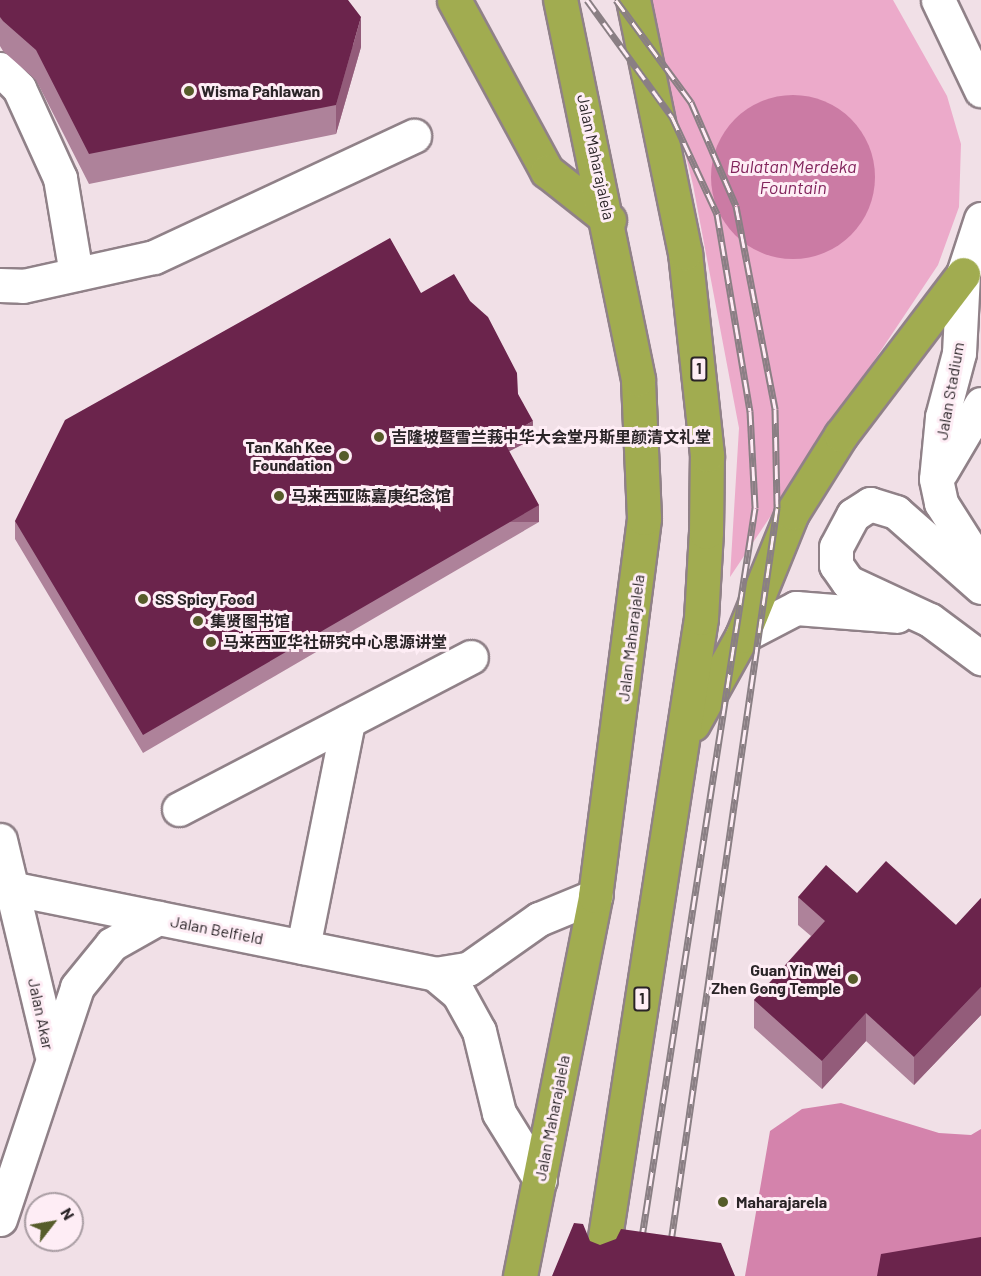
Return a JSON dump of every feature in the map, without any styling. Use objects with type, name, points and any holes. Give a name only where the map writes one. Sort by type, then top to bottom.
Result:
[{"type":"highway","points":[[454,0],[548,171],[609,220]]},
{"type":"highway","name":"Jalan Maharajalela","points":[[520,1276],[596,896],[644,519],[638,379],[609,220],[560,0]]},
{"type":"highway","name":"1","points":[[602,1256],[701,618],[707,454],[685,252],[633,0]]},
{"type":"highway","points":[[683,741],[742,636],[792,513],[841,435],[963,274]]},
{"type":"street","points":[[938,0],[981,90]]},
{"type":"street","points":[[0,69],[19,87],[60,178],[76,274]]},
{"type":"street","points":[[0,285],[76,274],[154,257],[414,136]]},
{"type":"street","name":"Jalan Stadium","points":[[981,219],[963,274],[959,353],[942,417],[936,479],[941,503],[981,566]]},
{"type":"street","points":[[936,479],[981,404]]},
{"type":"street","points":[[981,587],[896,512],[870,504],[843,531],[836,565],[864,593],[920,617],[981,658]]},
{"type":"street","points":[[742,636],[796,608],[920,617]]},
{"type":"street","points":[[179,808],[471,657]]},
{"type":"street","points":[[303,947],[348,721]]},
{"type":"street","name":"Jalan Akar","points":[[0,840],[6,887],[51,1052],[0,1219]]},
{"type":"street","name":"Jalan Belfield","points":[[6,887],[435,974],[468,969],[539,919],[596,896]]},
{"type":"street","points":[[51,1052],[77,987],[112,945],[159,918]]},
{"type":"street","name":"Jalan Belfield","points":[[435,974],[458,993],[479,1031],[499,1113],[540,1179]]},
{"type":"shaded area","points":[[648,0],[893,0],[947,96],[961,144],[959,207],[938,265],[730,577],[739,428],[693,185]]},
{"type":"shaded area","points":[[841,1103],[939,1133],[971,1135],[981,1129],[981,1266],[924,1276],[745,1276],[770,1131],[802,1109]]},
{"type":"water","name":"Bulatan Merdeka Fountain","points":[[793,95],[809,96],[824,101],[851,119],[869,146],[874,161],[874,193],[869,208],[851,235],[824,253],[809,258],[793,259],[777,258],[762,253],[735,235],[717,208],[712,193],[711,177],[712,161],[717,146],[735,119],[762,101],[777,96]]},
{"type":"building","name":"Wisma Pahlawan","points":[[0,0],[348,0],[361,17],[336,105],[89,154],[36,50],[0,17]]},
{"type":"building","points":[[390,238],[421,293],[454,274],[470,301],[488,317],[517,373],[518,394],[533,421],[502,438],[539,505],[143,735],[15,521],[65,420]]},
{"type":"building","points":[[886,861],[956,925],[981,898],[981,987],[914,1057],[866,1013],[822,1061],[754,1000],[825,921],[798,897],[826,865],[857,893]]},
{"type":"building","points":[[574,1223],[583,1224],[590,1241],[600,1245],[616,1239],[621,1229],[721,1243],[735,1276],[552,1276]]},
{"type":"building","points":[[981,1237],[981,1276],[877,1276],[881,1254]]},
{"type":"railway","points":[[587,0],[672,117],[717,214],[750,411],[755,508],[636,1276]]},
{"type":"railway","points":[[616,0],[691,102],[736,206],[775,409],[777,508],[666,1276]]},
{"type":"place","name":"Wisma Pahlawan","points":[[189,91]]},
{"type":"place","name":"吉隆坡暨雪兰莪中华大会堂丹斯里颜清文礼堂","points":[[379,437]]},
{"type":"place","name":"Tan Kah Kee Foundation","points":[[344,456]]},
{"type":"place","name":"马来西亚陈嘉庚纪念馆","points":[[279,496]]},
{"type":"place","name":"SS Spicy Food","points":[[143,599]]},
{"type":"place","name":"集贤图书馆","points":[[198,621]]},
{"type":"place","name":"马来西亚华社研究中心思源讲堂","points":[[211,642]]},
{"type":"place","name":"Guan Yin Wei Zhen Gong Temple","points":[[853,979]]},
{"type":"place","name":"Maharajarela","points":[[723,1202]]}]
